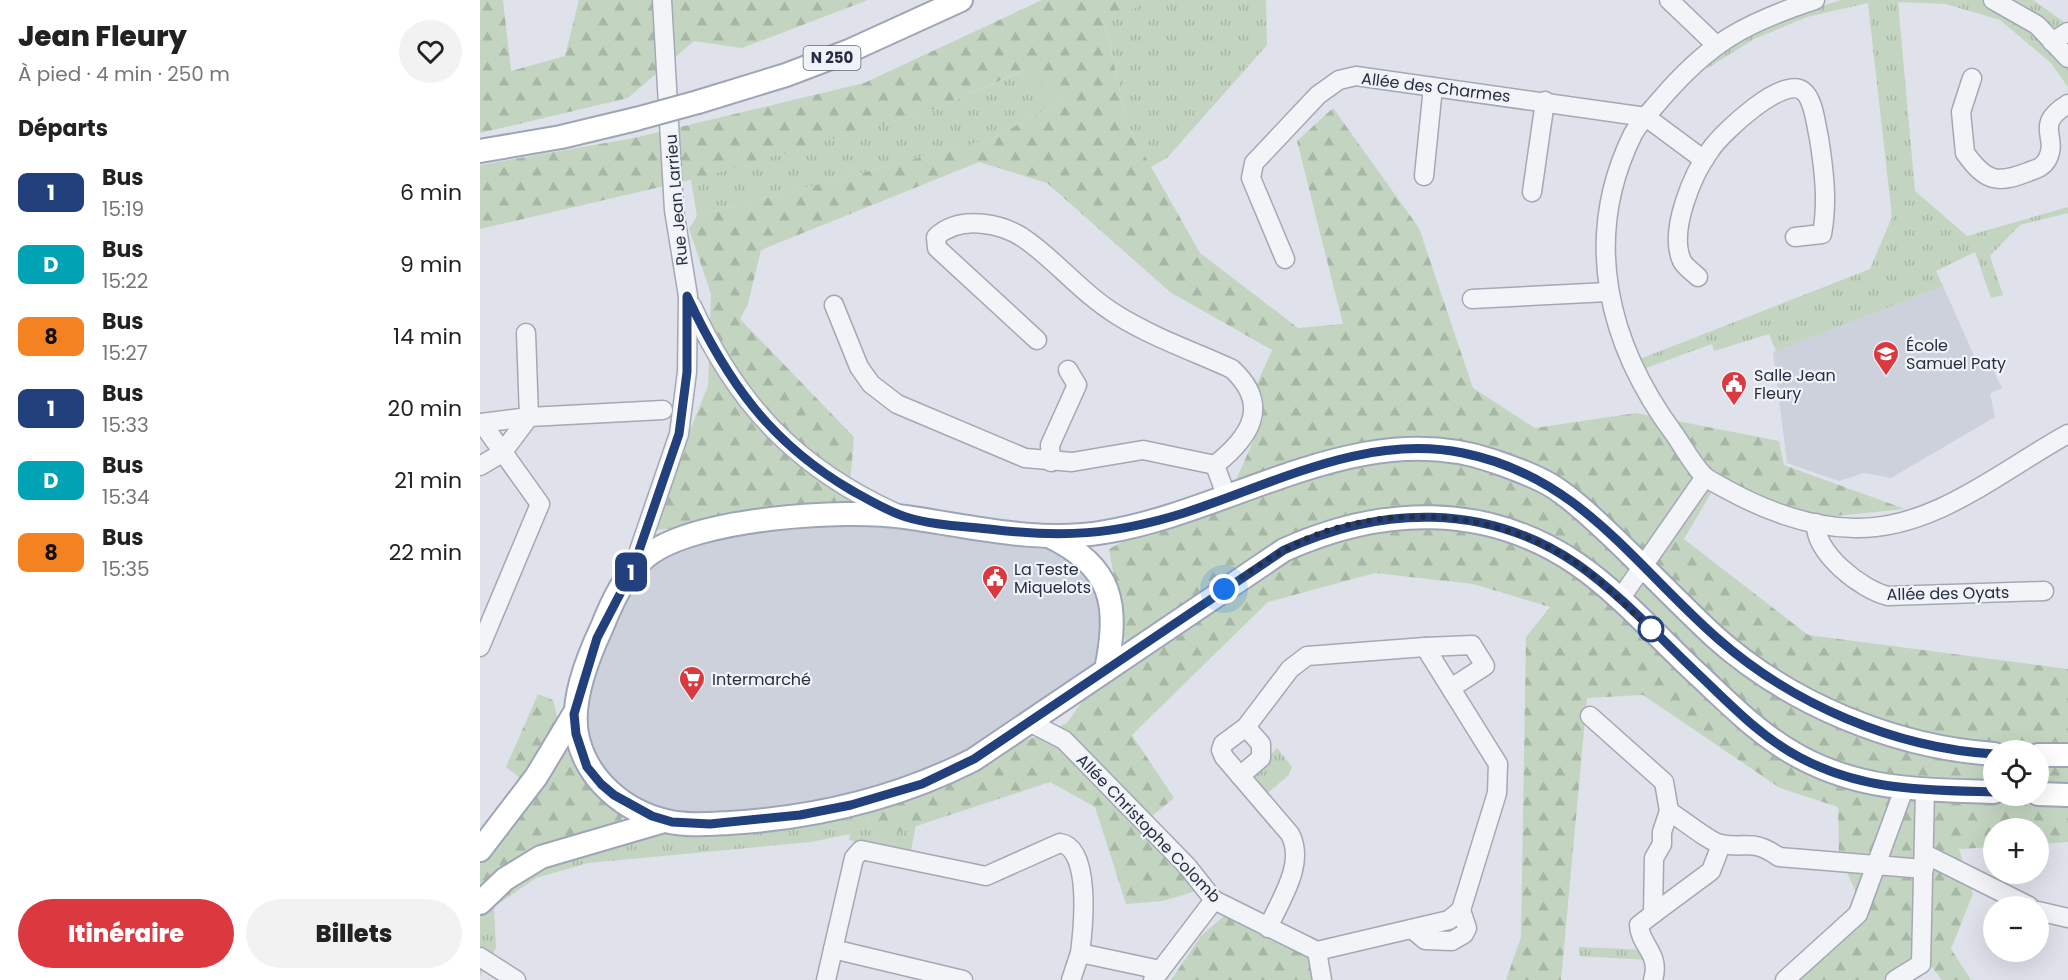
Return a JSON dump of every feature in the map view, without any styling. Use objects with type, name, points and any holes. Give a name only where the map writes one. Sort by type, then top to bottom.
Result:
[{"type":"main road","name":"N 250","points":[[480,151],[561,137],[636,119],[786,75],[849,51],[961,0]]},
{"type":"main road","points":[[480,850],[536,777],[574,714],[597,638],[632,571],[646,556],[671,542],[718,528],[814,516],[903,516],[930,522],[1049,536],[1095,534],[1133,527],[1227,498],[1329,461],[1380,449],[1459,452],[1490,459],[1552,486],[1581,508],[1645,566],[1715,636],[1743,659],[1789,688],[1843,717],[1895,736],[1966,752],[1983,753]]},
{"type":"main road","points":[[574,714],[582,754],[593,776],[624,802],[664,821],[691,824],[747,822],[851,805],[939,777],[974,759],[1031,723],[1284,550],[1318,535],[1377,519],[1430,516],[1471,521],[1517,533],[1549,547],[1577,564],[1620,600],[1743,716],[1770,738],[1800,757],[1853,780],[1915,789],[1983,792]]},
{"type":"main road","points":[[1049,536],[1081,554],[1094,566],[1105,582],[1111,600],[1113,631],[1106,670]]},
{"type":"main road","points":[[2049,755],[2068,755]]},
{"type":"main road","points":[[2049,794],[2068,795]]},
{"type":"main road","points":[[480,903],[505,879],[541,857],[664,821]]},
{"type":"street","name":"Rue Jean Larrieu","points":[[632,571],[682,421],[689,330],[687,296],[674,210],[662,0]]},
{"type":"street","points":[[1669,0],[1715,44]]},
{"type":"street","points":[[1815,0],[1746,26],[1715,44],[1680,77],[1634,131],[1617,172],[1605,234],[1608,292],[1617,327],[1633,365],[1663,419],[1705,477],[1776,514],[1816,523],[1856,528],[1896,522],[1939,510],[2068,434]]},
{"type":"street","points":[[1993,0],[2037,26],[2068,58]]},
{"type":"street","points":[[2052,42],[2068,32]]},
{"type":"street","name":"Allée des Charmes","points":[[1285,259],[1251,178],[1254,163],[1318,95],[1339,80],[1356,76],[1646,117]]},
{"type":"street","points":[[1972,78],[1961,112],[1965,153],[1994,179],[2006,181],[2041,167],[2049,155],[2050,120],[2055,112],[2068,104]]},
{"type":"street","points":[[1424,176],[1433,87]]},
{"type":"street","points":[[1698,277],[1683,263],[1678,249],[1679,228],[1689,191],[1704,160],[1711,148],[1751,109],[1785,90],[1795,88],[1803,91],[1809,99],[1818,134],[1827,209],[1822,234],[1795,237]]},
{"type":"street","points":[[1532,192],[1545,101]]},
{"type":"street","points":[[1646,117],[1704,160]]},
{"type":"street","points":[[1037,340],[937,248],[936,237],[941,232],[949,227],[988,224],[1013,232],[1028,241],[1089,297],[1120,317],[1232,369],[1242,378],[1248,390],[1253,414],[1247,434],[1237,447],[1215,465]]},
{"type":"street","points":[[1472,299],[1608,292]]},
{"type":"street","points":[[687,296],[728,375],[762,420],[792,449],[821,472],[903,516]]},
{"type":"street","points":[[834,305],[860,367],[871,384],[897,404],[1025,458],[1072,462],[1143,450],[1215,465]]},
{"type":"street","points":[[480,466],[502,453],[529,417],[526,333]]},
{"type":"street","points":[[1051,462],[1050,445],[1077,385],[1068,370]]},
{"type":"street","points":[[480,647],[540,504],[481,423],[529,417],[663,410]]},
{"type":"street","points":[[1215,465],[1227,498]]},
{"type":"street","points":[[1620,600],[1705,477]]},
{"type":"street","name":"Allée des Oyats","points":[[1816,523],[1815,530],[1823,547],[1841,567],[1872,592],[1888,596],[2044,591]]},
{"type":"street","points":[[1268,928],[1294,869],[1295,846],[1290,834],[1240,776],[1221,750],[1223,744],[1246,727],[1290,669],[1308,656],[1472,645],[1485,666],[1451,688]]},
{"type":"street","points":[[1322,980],[1317,951],[1449,920],[1461,910],[1499,782],[1498,764],[1425,648]]},
{"type":"street","name":"Allée Christophe Colomb","points":[[1061,702],[1060,726],[1064,740]]},
{"type":"street","points":[[1590,716],[1664,782],[1669,811],[1662,832],[1662,843],[1654,858],[1653,914]]},
{"type":"street","name":"Allée Christophe Colomb","points":[[1031,723],[1064,740],[1186,866],[1214,900],[1317,951]]},
{"type":"street","points":[[1240,776],[1261,758],[1261,744],[1246,727]]},
{"type":"street","points":[[1895,980],[1921,964],[1924,861],[1915,789]]},
{"type":"street","points":[[1785,980],[1858,914],[1876,866],[1915,789]]},
{"type":"street","points":[[1669,811],[1713,842],[1753,843],[1764,846],[1779,857],[1876,866],[1924,861],[2006,896]]},
{"type":"street","points":[[826,980],[854,858],[861,850],[986,876],[1060,843],[1066,844],[1073,852],[1083,887],[1084,910],[1080,953],[1071,980]]},
{"type":"street","points":[[1653,980],[1656,972],[1652,949],[1640,934],[1639,925],[1711,871],[1721,844]]},
{"type":"street","points":[[1080,953],[1156,975],[1214,900]]},
{"type":"street","points":[[2049,914],[2068,918]]},
{"type":"street","points":[[833,949],[963,980]]},
{"type":"street","points":[[480,957],[516,980]]},
{"type":"shaded area","name":"École Samuel Paty","points":[[1943,286],[1975,358],[1991,365],[2002,388],[1990,394],[1995,417],[1891,478],[1864,473],[1839,481],[1787,463],[1773,352]]},
{"type":"shaded area","points":[[816,525],[892,527],[1051,549],[1066,555],[1093,581],[1102,618],[1098,653],[1091,668],[1077,681],[956,757],[919,773],[836,799],[723,814],[673,813],[628,795],[614,784],[590,752],[585,730],[588,698],[597,664],[624,597],[650,565],[666,552],[713,537]]},
{"type":"green space","points":[[480,0],[503,0],[511,71],[565,56],[579,0],[868,0],[742,48],[694,41],[628,98],[480,133]]},
{"type":"green space","points":[[1042,0],[1149,0],[1105,24],[1128,126],[1200,253],[1298,328],[1343,324],[1297,141],[1333,108],[1419,228],[1473,388],[1535,428],[1636,413],[1779,441],[1784,465],[1905,509],[1826,517],[1713,490],[1684,539],[1808,635],[2068,669],[2068,842],[2049,843],[2049,818],[1983,818],[1983,848],[1959,849],[1973,894],[1951,949],[1971,980],[1942,980],[1931,966],[1906,980],[1787,980],[1868,917],[1839,856],[1838,807],[1780,788],[1643,695],[1587,698],[1561,980],[1506,980],[1521,937],[1526,637],[1550,607],[1473,584],[1375,573],[1268,602],[1132,735],[1174,798],[1152,816],[1199,890],[1163,901],[1126,904],[1095,807],[1050,782],[877,839],[865,814],[953,780],[1020,743],[1067,723],[1125,641],[1109,549],[1236,480],[1263,419],[1256,386],[1272,350],[1170,292],[1047,183],[979,162],[761,250],[748,304],[740,319],[854,437],[848,509],[649,531],[708,386],[711,294],[689,229],[697,216],[991,139],[1060,102],[1026,69],[935,109],[707,176],[480,229],[480,165],[634,138],[864,83]]},
{"type":"green space","points":[[1149,0],[1266,0],[1267,45],[1167,158],[1151,167],[1128,126],[1105,23]]},
{"type":"green space","points":[[1841,0],[2033,0],[2064,22],[2068,26],[2068,87],[2051,63],[2000,20],[1946,4],[1898,2],[1915,191],[1967,236],[2068,207],[2068,213],[2020,225],[1990,256],[2003,295],[1991,298],[1975,252],[1936,271],[1943,286],[1776,351],[1769,334],[1714,351],[1712,344],[1643,369],[1640,359],[1870,269],[1892,217],[1868,3],[1807,17],[1754,39],[1708,68],[1707,63],[1738,41],[1754,33],[1788,18]]},
{"type":"green space","points":[[1027,69],[1060,102],[991,139],[697,216],[691,180],[935,109]]},
{"type":"green space","points":[[538,694],[553,700],[563,741],[579,775],[623,814],[615,842],[550,861],[480,900],[480,857],[536,791],[506,767]]},
{"type":"green space","points":[[1277,748],[1292,767],[1288,776],[1265,795],[1249,777]]},
{"type":"green space","points":[[851,814],[865,814],[877,839],[916,825],[910,855],[849,840],[850,834],[811,842],[588,863],[536,878],[494,907],[496,948],[480,976],[480,900],[550,861],[615,842],[691,830],[722,835],[805,826]]},
{"type":"green space","points":[[1225,915],[1312,951],[1325,980],[1171,980],[1201,936]]},
{"type":"green space","points":[[1579,947],[1647,950],[1649,960],[1579,956]]},
{"type":"bus line","name":"1","points":[[1983,753],[1966,752],[1895,736],[1843,717],[1789,688],[1743,659],[1715,636],[1645,566],[1581,508],[1552,486],[1490,459],[1459,452],[1416,448],[1380,449],[1329,461],[1181,514],[1133,527],[1087,535],[1027,534],[930,522],[903,516],[821,472],[792,449],[762,420],[728,375],[687,296],[689,330],[687,372],[679,434],[655,506],[635,556],[632,571],[609,610],[597,638],[574,714],[576,734],[582,754],[593,776],[624,802],[664,821],[691,824],[747,822],[851,805],[922,784],[974,759],[1031,723],[1284,550],[1318,535],[1352,524],[1377,519],[1430,516],[1471,521],[1517,533],[1549,547],[1577,564],[1610,589],[1743,716],[1770,738],[1800,757],[1853,780],[1915,790],[1983,792]]},
{"type":"place","name":"École Samuel Paty","points":[[1886,377]]},
{"type":"place","name":"Salle Jean Fleury","points":[[1734,407]]},
{"type":"place","name":"La Teste Miquelots","points":[[995,601]]},
{"type":"place","name":"Intermarché","points":[[692,702]]},
{"type":"route","points":[[1224,589],[1284,550],[1318,535],[1377,519],[1430,516],[1493,526],[1517,533],[1549,547],[1577,564],[1610,589],[1651,629]]}]
